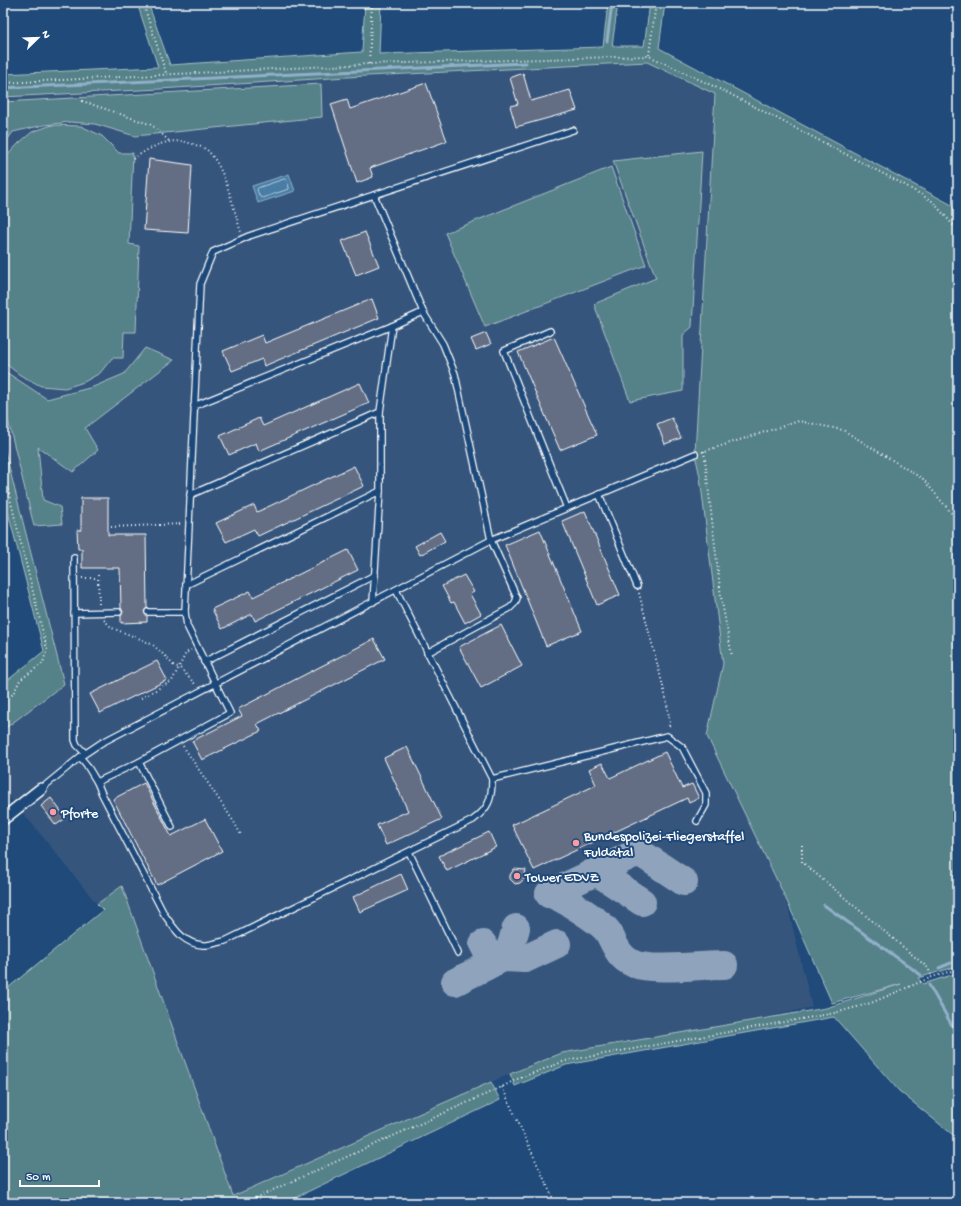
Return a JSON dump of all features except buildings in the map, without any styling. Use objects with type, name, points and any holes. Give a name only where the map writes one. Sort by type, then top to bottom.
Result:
[{"type":"street","points":[[3,819],[42,789]]},
{"type":"lane","points":[[97,782],[139,762],[230,713],[187,626],[185,612],[200,284],[213,252],[243,239],[572,130]]},
{"type":"lane","points":[[374,195],[423,312],[443,344],[455,374],[491,540],[517,598],[515,603],[510,608],[427,653]]},
{"type":"lane","points":[[194,406],[423,312]]},
{"type":"lane","points":[[373,602],[380,491],[380,412],[392,326]]},
{"type":"lane","points":[[550,331],[504,351],[567,508]]},
{"type":"lane","points":[[190,496],[380,412]]},
{"type":"lane","points":[[42,789],[85,753],[101,743],[491,540],[695,454]]},
{"type":"lane","points":[[186,585],[380,491]]},
{"type":"lane","points":[[599,494],[637,586]]},
{"type":"lane","points":[[74,558],[75,740],[77,745],[85,753]]},
{"type":"lane","points":[[204,662],[375,575]]},
{"type":"lane","points":[[80,757],[97,782],[164,914],[176,932],[191,943],[203,946],[225,941],[473,820],[483,812],[488,804],[492,779],[396,590]]},
{"type":"lane","points":[[74,612],[119,612]]},
{"type":"lane","points":[[148,612],[185,612]]},
{"type":"lane","points":[[492,779],[667,736],[682,747],[706,792],[706,805],[697,821]]},
{"type":"lane","points":[[139,762],[172,827]]},
{"type":"lane","points":[[409,852],[458,953]]},
{"type":"path","points":[[143,3],[166,73]]},
{"type":"path","points":[[369,64],[372,3]]},
{"type":"path","points":[[649,56],[656,3]]},
{"type":"path","points":[[3,83],[166,73],[369,64],[649,56],[728,93],[835,150],[904,184],[932,201],[954,226]]},
{"type":"path","points":[[82,101],[152,125],[169,141]]},
{"type":"path","points":[[133,159],[149,148],[169,141],[183,141],[208,150],[221,169],[243,239]]},
{"type":"path","points":[[695,454],[799,421],[843,430],[923,479],[958,521]]},
{"type":"path","points":[[704,451],[721,597],[732,656]]},
{"type":"path","points":[[3,470],[47,649],[43,663],[20,680],[13,694],[3,702]]},
{"type":"path","points":[[111,527],[188,524]]},
{"type":"path","points":[[75,578],[98,576],[100,612],[104,620],[112,628],[152,645],[166,657],[172,665],[179,668],[201,690]]},
{"type":"path","points":[[637,586],[666,698],[670,723],[667,736]]},
{"type":"path","points":[[141,698],[172,681],[186,653],[197,646]]},
{"type":"path","points":[[180,740],[241,835]]},
{"type":"path","points":[[802,845],[802,862],[928,968],[932,977]]},
{"type":"path","points":[[244,1203],[515,1080],[565,1061],[835,1013],[871,1003],[932,977],[958,969]]},
{"type":"path","points":[[502,1087],[555,1203]]},
{"type":"shaded area","points":[[647,62],[715,94],[695,454],[700,477],[724,661],[707,736],[786,899],[812,1007],[741,1023],[562,1053],[491,1082],[233,1196],[122,886],[97,904],[3,790],[3,730],[64,684],[3,443],[3,97],[347,77]]},
{"type":"green space","points":[[137,3],[148,3],[170,65],[362,52],[365,3],[381,3],[379,54],[603,47],[608,3],[618,3],[612,46],[644,46],[650,3],[665,3],[659,48],[952,205],[958,220],[958,966],[918,978],[923,984],[958,973],[958,1139],[899,1091],[834,1017],[566,1065],[515,1086],[510,1074],[562,1053],[826,1008],[901,984],[832,1003],[786,899],[707,736],[723,664],[700,477],[695,454],[715,94],[647,62],[347,77],[3,97],[3,74],[158,67]]},
{"type":"green space","points":[[321,84],[322,117],[135,136],[95,124],[70,122],[44,125],[13,132],[3,146],[3,102]]},
{"type":"green space","points":[[52,125],[81,126],[102,136],[119,153],[133,153],[129,244],[139,246],[136,332],[124,332],[123,358],[112,358],[100,373],[84,382],[65,388],[41,386],[20,375],[6,364],[3,359],[3,160],[32,132]]},
{"type":"green space","points":[[702,151],[692,327],[683,335],[683,391],[630,401],[594,304],[656,278],[613,161]]},
{"type":"green space","points":[[611,167],[646,265],[485,327],[445,233]]},
{"type":"green space","points":[[145,348],[174,360],[85,428],[98,450],[73,472],[38,447],[43,500],[60,507],[62,524],[34,526],[3,400],[3,370],[47,399],[93,387],[124,374]]},
{"type":"green space","points":[[3,443],[64,684],[3,730],[3,684],[44,651],[3,493]]},
{"type":"green space","points":[[122,886],[233,1196],[491,1082],[500,1100],[284,1203],[3,1203],[3,992],[103,910],[97,904]]},
{"type":"water","points":[[289,174],[295,191],[258,203],[252,186]]},
{"type":"waterway","points":[[607,41],[612,3]]},
{"type":"waterway","points":[[3,88],[526,63]]},
{"type":"waterway","points":[[824,905],[921,975]]},
{"type":"waterway","points":[[939,968],[951,963]]},
{"type":"waterway","points":[[929,985],[958,1036]]},
{"type":"taxiway","points":[[549,894],[636,853],[645,856],[684,882]]},
{"type":"taxiway","points":[[590,874],[603,876],[642,902]]},
{"type":"taxiway","points":[[549,894],[571,904],[598,922],[608,932],[620,954],[632,963],[640,966],[663,968],[724,965]]},
{"type":"taxiway","points":[[503,958],[508,956],[516,928]]},
{"type":"taxiway","points":[[483,944],[488,958],[485,967]]},
{"type":"taxiway","points":[[455,982],[503,958],[525,959],[557,944]]},
{"type":"place","name":"Pforte","points":[[53,812]]},
{"type":"place","name":"Bundespolizei-Fliegerstaffel Fuldatal","points":[[576,843]]},
{"type":"place","name":"Tower EDVZ","points":[[517,876]]}]
